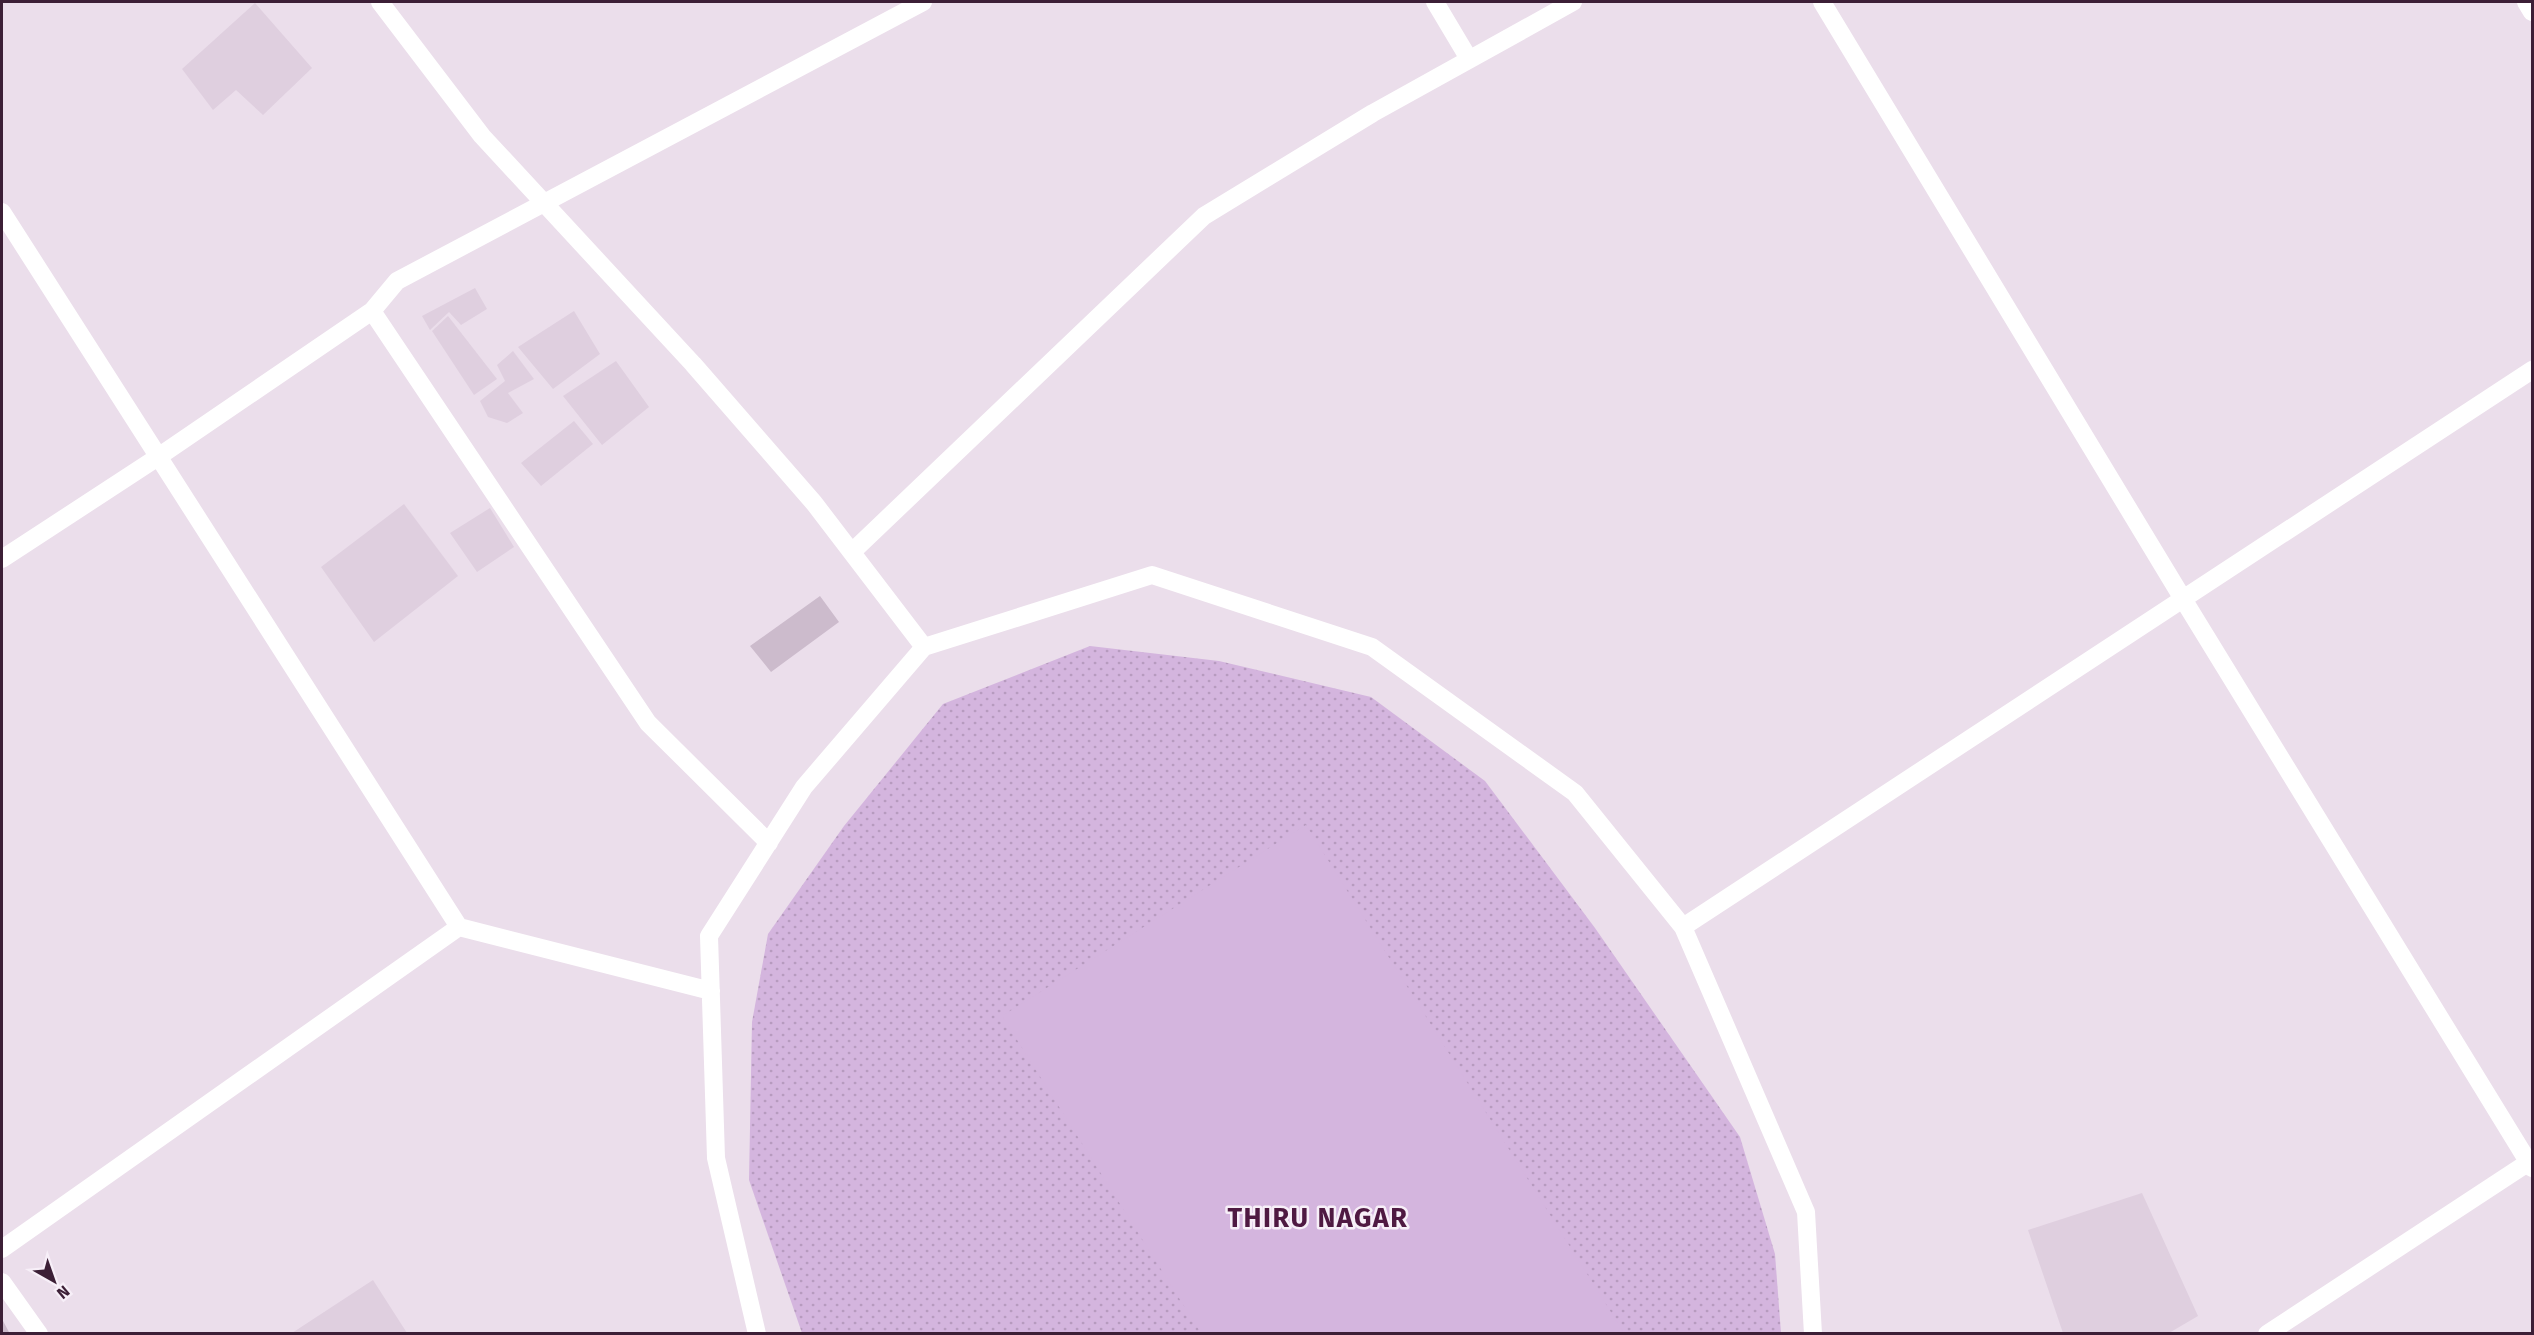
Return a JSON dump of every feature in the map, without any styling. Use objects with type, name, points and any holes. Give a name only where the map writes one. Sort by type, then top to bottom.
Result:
[{"type":"street","points":[[380,2],[482,136],[693,364],[814,503],[924,647]]},
{"type":"street","points":[[2,559],[158,457],[372,311],[397,280],[923,2]]},
{"type":"street","points":[[1435,2],[1469,59]]},
{"type":"street","points":[[852,552],[1204,216],[1373,113],[1573,2]]},
{"type":"street","points":[[1822,2],[2183,599],[2531,1164],[2267,1334]]},
{"type":"street","points":[[2526,2],[2532,12]]},
{"type":"street","points":[[2,212],[459,927],[711,991]]},
{"type":"street","points":[[372,311],[648,723],[769,843]]},
{"type":"street","points":[[1683,927],[2532,370]]},
{"type":"street","points":[[757,1334],[716,1158],[709,936],[804,788],[924,647],[1152,575],[1372,647],[1575,793],[1683,927],[1806,1212],[1813,1334]]},
{"type":"street","points":[[2,1249],[459,927]]},
{"type":"street","points":[[2,1282],[39,1334]]},
{"type":"shaded area","points":[[255,3],[312,68],[263,115],[236,90],[213,110],[182,69]]},
{"type":"shaded area","points":[[475,288],[487,309],[461,325],[449,312],[430,330],[422,316]]},
{"type":"shaded area","points":[[574,311],[600,354],[553,389],[518,347]]},
{"type":"shaded area","points":[[448,316],[497,379],[474,395],[432,331]]},
{"type":"shaded area","points":[[513,351],[534,379],[508,393],[523,413],[507,423],[488,417],[480,401],[505,381],[497,365]]},
{"type":"shaded area","points":[[616,361],[649,407],[602,445],[563,396]]},
{"type":"shaded area","points":[[574,421],[593,444],[541,486],[521,463]]},
{"type":"shaded area","points":[[404,504],[458,576],[374,642],[321,567]]},
{"type":"shaded area","points":[[490,508],[514,547],[477,572],[450,533]]},
{"type":"shaded area","points":[[1090,646],[1219,661],[1371,697],[1485,781],[1595,928],[1740,1137],[1775,1254],[1781,1333],[802,1333],[749,1180],[752,1022],[768,934],[844,826],[943,704]]},
{"type":"shaded area","points":[[1306,825],[1624,1333],[1201,1333],[1002,1016]]},
{"type":"shaded area","points":[[2142,1193],[2198,1316],[2169,1333],[2063,1333],[2028,1230]]},
{"type":"shaded area","points":[[373,1280],[407,1333],[292,1333]]},
{"type":"building","points":[[820,596],[839,622],[771,672],[750,646]]},
{"type":"building","points":[[2,1319],[10,1334],[2,1334]]},
{"type":"district","name":"THIRU NAGAR","points":[[1318,1218]]}]
